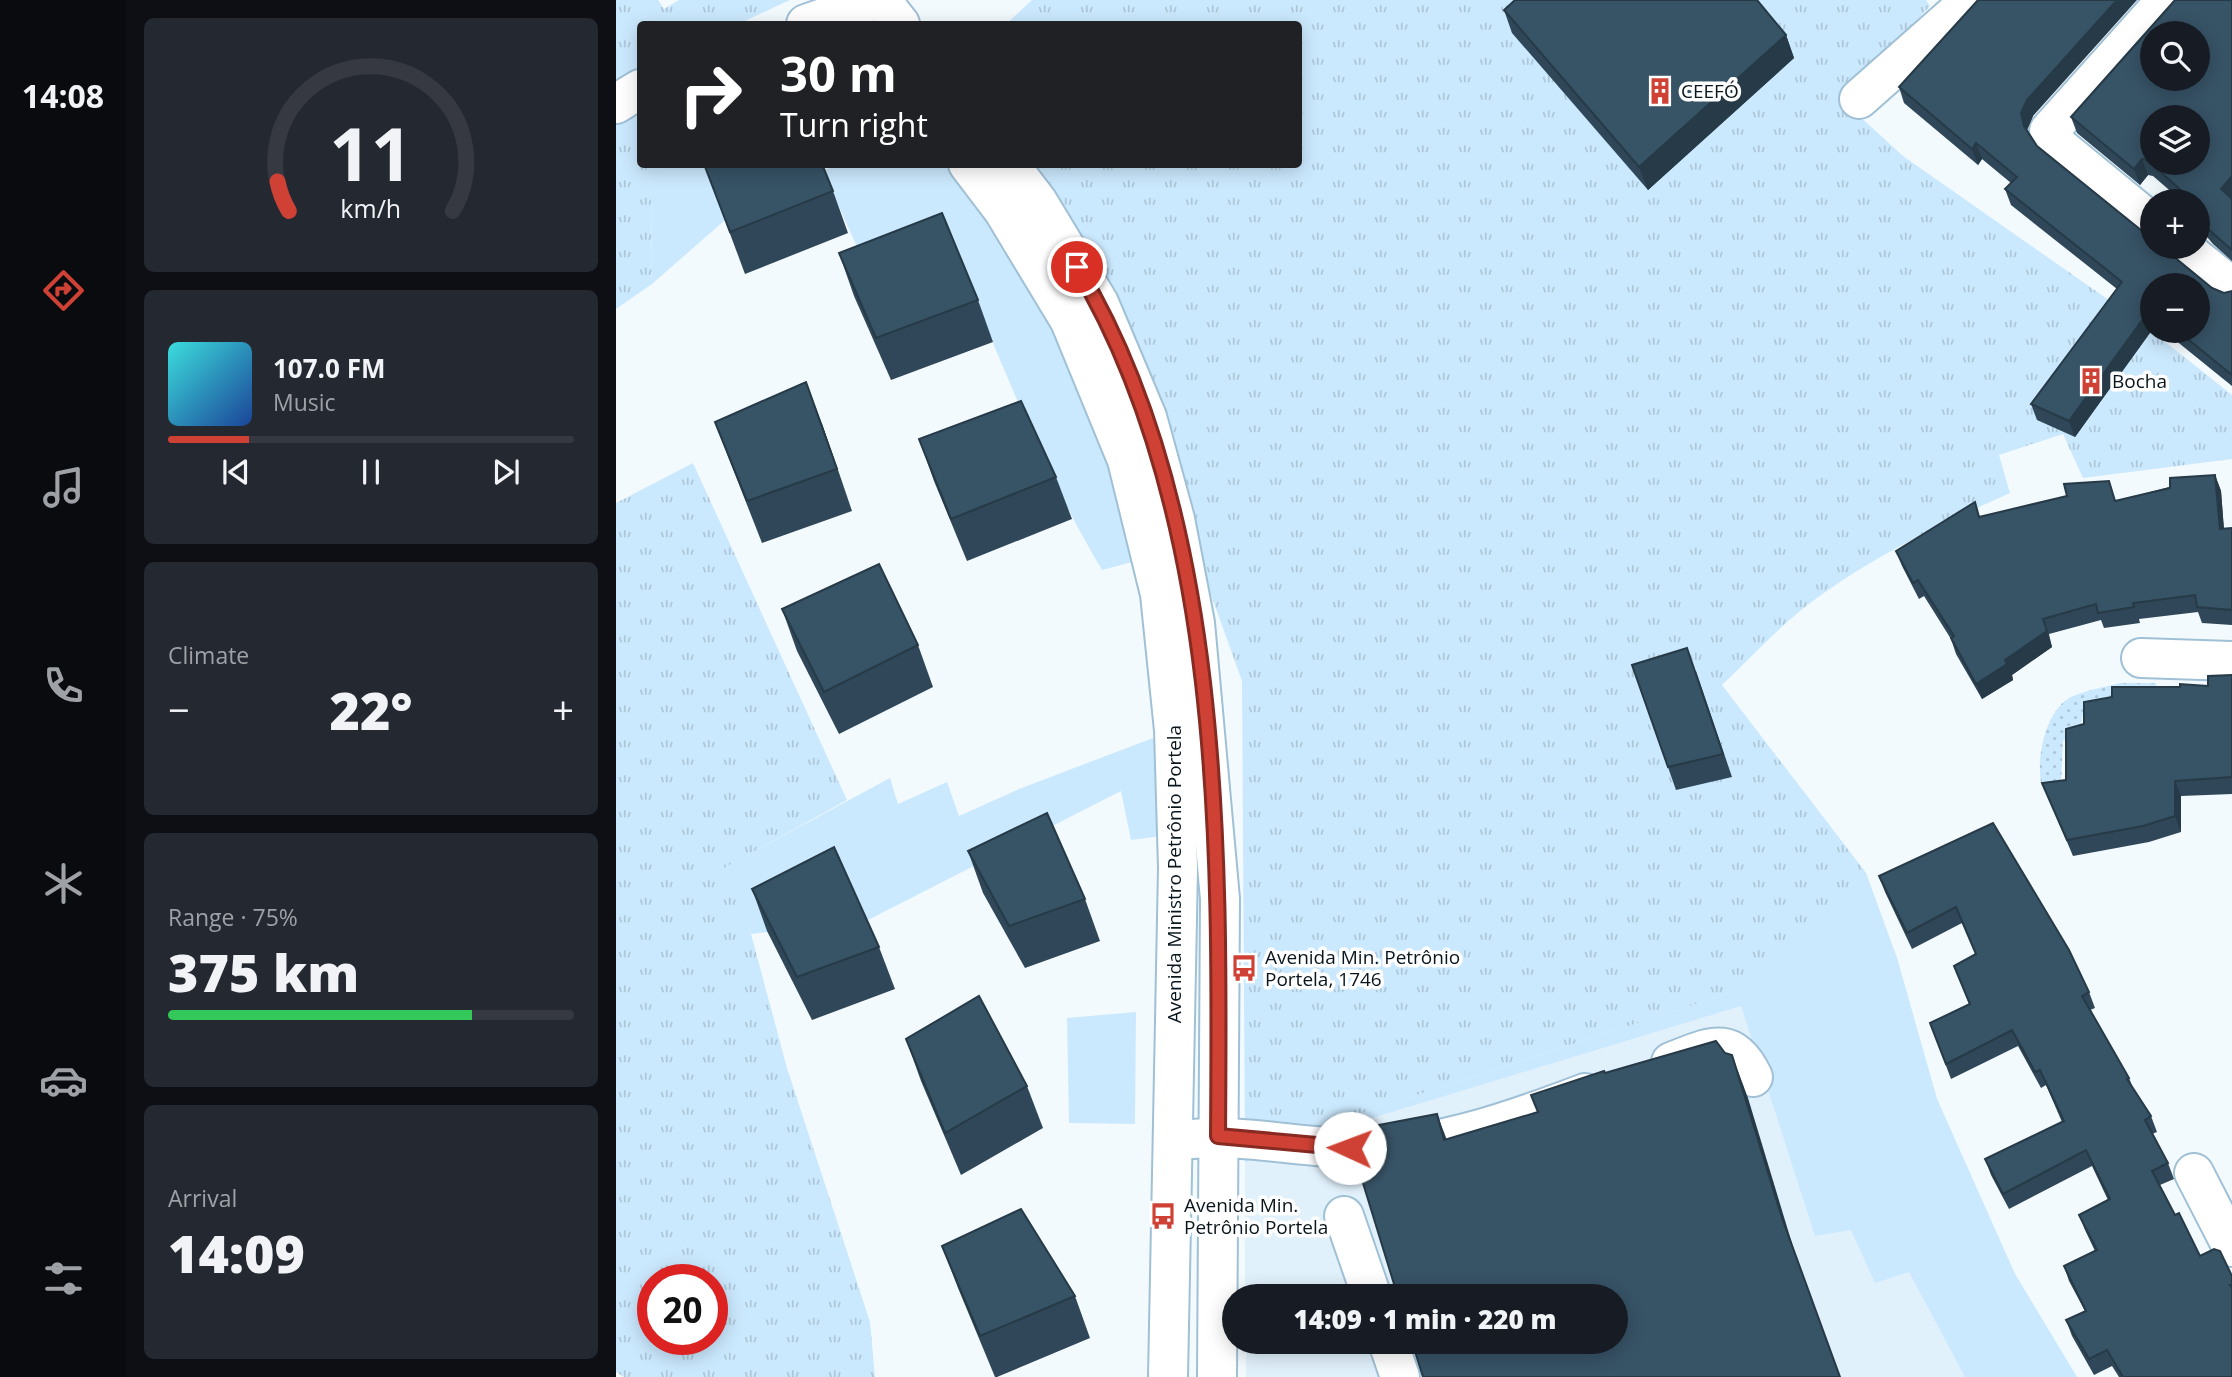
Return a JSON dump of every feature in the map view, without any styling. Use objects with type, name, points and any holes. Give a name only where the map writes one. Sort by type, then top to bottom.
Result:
[{"type":"street","points":[[2140,213],[2057,145],[2049,131],[2166,0]]},
{"type":"street","points":[[1859,99],[1962,3]]},
{"type":"street","points":[[816,21],[860,7],[893,21]]},
{"type":"street","points":[[616,104],[637,91]]},
{"type":"street","name":"Avenida Ministro Petrônio Portela","points":[[971,168],[1003,210],[1070,321],[1127,460],[1160,594],[1174,730],[1177,857],[1168,1377]]},
{"type":"street","name":"Avenida Ministro Petrônio Portela","points":[[1012,168],[1038,202],[1099,303],[1147,418],[1175,519],[1198,644],[1220,900],[1217,1377]]},
{"type":"street","points":[[2197,259],[2232,287]]},
{"type":"street","points":[[2141,658],[2232,661]]},
{"type":"street","points":[[1172,1140],[1218,1136],[1312,1147],[1370,1149],[1424,1141],[1487,1126],[1719,1046],[1734,1049],[1745,1061],[1753,1077]]},
{"type":"street","points":[[2194,1173],[2232,1247]]},
{"type":"street","points":[[1344,1216],[1368,1284]]},
{"type":"street","points":[[1392,1354],[1400,1377]]},
{"type":"shaded area","points":[[1866,873],[1897,958],[1937,1099],[2015,1274],[2077,1377],[1246,1377],[1246,1354],[1628,1354],[1628,1284],[1245,1284],[1245,1151],[1736,991]]},
{"type":"green space","points":[[616,0],[658,0],[664,9],[679,0],[790,0],[744,21],[637,21],[637,72],[616,83]]},
{"type":"green space","points":[[1032,0],[1926,0],[1930,6],[1843,101],[1903,156],[2140,322],[2140,343],[2167,343],[2232,395],[2232,459],[2083,478],[2063,434],[1999,455],[2010,493],[1929,531],[1849,576],[1800,611],[1722,685],[1866,873],[1736,991],[1245,1151],[1242,681],[1147,417],[1003,168],[1302,168],[1302,21],[1009,21]]},
{"type":"green space","points":[[637,91],[637,168],[647,168],[651,188],[652,284],[616,309],[616,104]]},
{"type":"green space","points":[[647,168],[748,168],[711,183],[725,220],[652,284],[651,188]]},
{"type":"green space","points":[[830,168],[970,168],[1003,210],[1151,557],[1102,570],[1042,455],[957,255],[875,287],[823,171]]},
{"type":"green space","points":[[693,463],[847,800],[722,869],[751,934],[787,1068],[870,1322],[875,1377],[624,1377],[616,1372],[616,503]]},
{"type":"green space","points":[[2120,683],[2156,683],[2158,695],[2105,697],[2103,706],[2084,709],[2079,733],[2063,741],[2061,784],[2042,787],[2041,750],[2055,712],[2063,702],[2073,696]]},
{"type":"green space","points":[[1174,730],[1177,834],[1131,840],[1121,791],[864,922],[751,934],[721,869],[890,778],[898,804],[947,782],[959,816],[1019,789]]},
{"type":"green space","points":[[1781,762],[1866,873],[1897,958],[1937,1099],[2015,1274],[2077,1377],[1965,1377],[1909,1272],[1875,1283],[1851,1230],[1815,1236],[1741,1006],[1323,1133],[1245,1162],[1245,1151],[1736,991]]},
{"type":"green space","points":[[1136,1012],[1135,1124],[1069,1123],[1067,1018]]},
{"type":"building","name":"CEEFÓ","points":[[1515,0],[1757,0],[1786,35],[1639,167],[1504,10]]},
{"type":"building","points":[[1978,0],[2117,0],[2027,100],[2021,113],[2024,126],[2037,146],[2140,229],[2140,259],[2177,259],[2194,273],[2140,273],[2140,323],[2069,421],[2031,404],[2122,282],[2005,189],[2017,177],[1976,143],[1972,149],[1899,87]]},
{"type":"building","points":[[2175,0],[2232,0],[2232,176],[2221,189],[2232,199],[2232,250],[2210,231],[2210,189],[2180,189],[2164,175],[2210,175],[2210,105],[2140,105],[2140,162],[2134,169],[2071,117],[2140,39],[2140,91],[2210,91],[2210,21],[2156,21]]},
{"type":"building","points":[[706,168],[824,168],[833,191],[730,232]]},
{"type":"building","points":[[942,213],[978,300],[876,338],[839,253]]},
{"type":"building","points":[[2210,286],[2224,293],[2232,291],[2232,375],[2193,343],[2210,343]]},
{"type":"building","points":[[806,382],[837,469],[747,501],[715,422]]},
{"type":"building","points":[[1021,401],[1056,477],[951,519],[919,439]]},
{"type":"building","points":[[2215,475],[2220,529],[2232,528],[2232,610],[2197,607],[2195,595],[2133,603],[2134,607],[2098,613],[2096,604],[2043,619],[2047,631],[2005,660],[2007,664],[1976,684],[1951,638],[1954,636],[1918,580],[1913,583],[1896,551],[1975,502],[1979,517],[2067,496],[2064,484],[2109,481],[2115,501],[2170,488],[2170,478]]},
{"type":"building","points":[[879,564],[918,645],[824,692],[782,609]]},
{"type":"building","points":[[1687,648],[1723,754],[1668,767],[1632,665]]},
{"type":"building","points":[[2232,675],[2232,777],[2175,781],[2175,816],[2143,826],[2067,840],[2042,783],[2066,780],[2066,729],[2084,724],[2084,702],[2112,697],[2112,687],[2180,687],[2180,684],[2208,686],[2208,676]]},
{"type":"building","points":[[1047,813],[1085,899],[1009,926],[968,851]]},
{"type":"building","points":[[1993,823],[2069,950],[2089,992],[2082,996],[2129,1078],[2127,1079],[2151,1116],[2145,1120],[2168,1163],[2152,1171],[2175,1215],[2179,1213],[2200,1256],[2214,1249],[2220,1251],[2232,1276],[2232,1377],[2123,1377],[2107,1350],[2089,1359],[2066,1320],[2086,1311],[2064,1266],[2097,1250],[2079,1215],[2110,1199],[2086,1150],[2003,1194],[1985,1159],[2064,1121],[2040,1070],[2035,1072],[2012,1030],[1946,1064],[1930,1023],[1970,1004],[1954,966],[1976,954],[1956,907],[1907,933],[1879,876]]},
{"type":"building","points":[[834,847],[879,947],[797,977],[752,889]]},
{"type":"building","points":[[979,996],[1027,1086],[945,1133],[906,1039]]},
{"type":"building","points":[[1716,1041],[1725,1053],[1732,1055],[1782,1218],[1840,1377],[1423,1377],[1416,1354],[1628,1354],[1628,1284],[1394,1284],[1347,1131],[1437,1114],[1444,1140],[1538,1112],[1531,1095],[1604,1071],[1605,1073]]},
{"type":"building","points":[[1021,1209],[1075,1296],[980,1336],[942,1246]]},
{"type":"place","name":"CEEFÓ","points":[[1660,91]]},
{"type":"place","name":"Bocha","points":[[2091,381]]},
{"type":"place","name":"Avenida Min. Petrônio Portela, 1746","points":[[1244,968]]},
{"type":"place","name":"Avenida Min. Petrônio Portela","points":[[1163,1216]]},
{"type":"route","points":[[1077,267],[1099,303],[1147,418],[1175,519],[1195,623],[1220,900],[1218,1136],[1312,1147],[1350,1148]]}]
